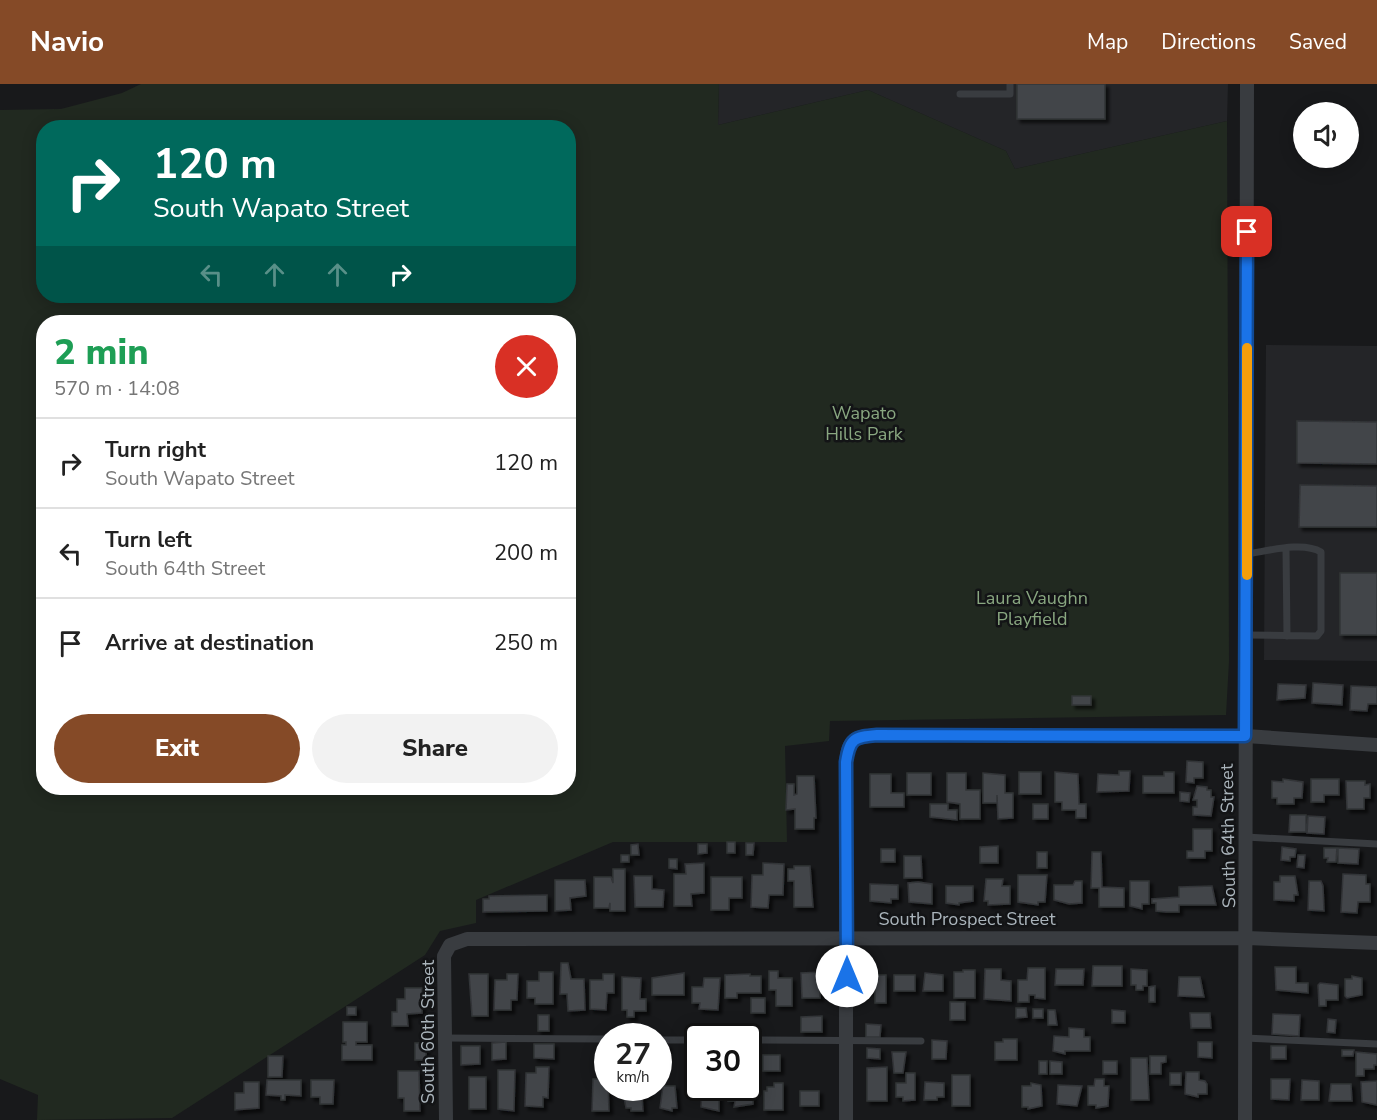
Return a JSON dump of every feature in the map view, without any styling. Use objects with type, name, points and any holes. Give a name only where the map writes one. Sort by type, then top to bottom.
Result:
[{"type":"street","name":"South 64th Street","points":[[1245,1120],[1247,84]]},
{"type":"street","points":[[846,1120],[846,762],[849,744],[853,739],[877,735],[1245,736],[1377,745]]},
{"type":"street","name":"South Prospect Street","points":[[450,945],[461,940],[480,938],[847,937],[1247,938],[1377,943]]},
{"type":"street","name":"South 60th Street","points":[[446,1120],[444,956],[450,945]]},
{"type":"lane","points":[[960,94],[1010,94],[1010,84]]},
{"type":"lane","points":[[1247,554],[1314,548],[1321,552],[1321,631],[1317,636],[1247,635]]},
{"type":"lane","points":[[1286,549],[1287,636]]},
{"type":"lane","points":[[1246,837],[1377,844]]},
{"type":"lane","points":[[445,1038],[594,1039]]},
{"type":"lane","points":[[1245,1038],[1377,1044]]},
{"type":"lane","points":[[762,1040],[921,1041]]},
{"type":"shaded area","points":[[719,84],[1228,84],[1227,121],[1015,169],[1006,151],[868,90],[718,125]]},
{"type":"shaded area","points":[[1266,345],[1377,346],[1377,661],[1264,660]]},
{"type":"green space","name":"Wapato Hills Park","points":[[141,84],[719,84],[718,125],[868,90],[1006,151],[1015,169],[1227,121],[1229,661],[1226,715],[830,721],[829,741],[785,746],[787,842],[613,842],[476,900],[476,923],[440,931],[425,955],[172,1118],[37,1120],[38,1095],[0,1079],[0,110],[61,109],[122,93]]},
{"type":"building","points":[[1017,84],[1105,84],[1105,119],[1017,119]]},
{"type":"building","points":[[1297,421],[1377,422],[1377,464],[1297,463]]},
{"type":"building","points":[[1300,485],[1377,486],[1377,527],[1299,527]]},
{"type":"building","points":[[1340,573],[1377,573],[1377,635],[1340,635]]},
{"type":"building","points":[[1313,683],[1343,685],[1342,705],[1312,703]]},
{"type":"building","points":[[1278,684],[1306,685],[1305,698],[1277,700]]},
{"type":"building","points":[[1351,686],[1377,687],[1377,704],[1368,704],[1367,711],[1350,710]]},
{"type":"building","points":[[1072,696],[1091,696],[1091,705],[1072,705]]},
{"type":"building","points":[[1187,761],[1203,762],[1203,778],[1194,778],[1194,783],[1186,782]]},
{"type":"building","points":[[1119,771],[1130,771],[1129,791],[1097,792],[1098,774],[1119,775]]},
{"type":"building","points":[[1019,772],[1041,772],[1041,794],[1019,794]]},
{"type":"building","points":[[1055,772],[1078,774],[1079,804],[1086,804],[1086,818],[1076,818],[1076,810],[1062,810],[1062,802],[1055,802]]},
{"type":"building","points":[[1164,772],[1174,772],[1174,793],[1143,793],[1143,776],[1164,776]]},
{"type":"building","points":[[907,773],[931,773],[931,795],[907,795]]},
{"type":"building","points":[[947,773],[966,773],[966,790],[980,790],[980,819],[960,819],[960,804],[947,802]]},
{"type":"building","points":[[983,773],[1005,775],[1005,793],[1013,793],[1013,818],[998,819],[997,795],[997,803],[983,803]]},
{"type":"building","points":[[870,774],[891,774],[891,793],[904,793],[904,807],[870,807]]},
{"type":"building","points":[[797,776],[814,776],[816,818],[814,818],[814,829],[795,829],[795,809],[786,810],[787,784],[794,784],[794,795],[797,794]]},
{"type":"building","points":[[1283,779],[1303,782],[1302,798],[1294,798],[1294,804],[1277,804],[1277,798],[1272,798],[1272,781],[1283,782]]},
{"type":"building","points":[[1311,779],[1339,779],[1339,795],[1324,795],[1324,802],[1311,802]]},
{"type":"building","points":[[1346,781],[1365,781],[1365,785],[1370,784],[1370,798],[1364,798],[1364,809],[1347,809]]},
{"type":"building","points":[[1197,786],[1211,790],[1211,797],[1214,797],[1211,816],[1193,815],[1193,807],[1197,807],[1197,800],[1193,800]]},
{"type":"building","points":[[1180,792],[1190,793],[1189,802],[1180,801]]},
{"type":"building","points":[[930,804],[948,804],[948,810],[957,810],[957,820],[930,817]]},
{"type":"building","points":[[1033,804],[1048,804],[1048,819],[1033,819]]},
{"type":"building","points":[[1290,815],[1306,815],[1306,832],[1289,832]]},
{"type":"building","points":[[1308,816],[1325,817],[1324,834],[1307,833]]},
{"type":"building","points":[[1193,829],[1212,829],[1212,851],[1205,851],[1205,858],[1187,858],[1187,851],[1193,851]]},
{"type":"building","points":[[727,842],[735,842],[735,853],[727,853]]},
{"type":"building","points":[[746,843],[754,843],[753,855],[746,855]]},
{"type":"building","points":[[638,844],[639,855],[631,855],[631,845]]},
{"type":"building","points":[[698,844],[707,844],[707,853],[698,854]]},
{"type":"building","points":[[998,846],[998,863],[980,863],[980,847]]},
{"type":"building","points":[[1282,847],[1296,849],[1295,857],[1290,857],[1290,861],[1281,860]]},
{"type":"building","points":[[1324,848],[1337,848],[1336,862],[1327,862],[1328,858],[1324,858]]},
{"type":"building","points":[[1338,848],[1359,849],[1358,864],[1338,863]]},
{"type":"building","points":[[881,849],[895,849],[895,862],[881,862]]},
{"type":"building","points":[[1037,852],[1047,852],[1047,868],[1037,868]]},
{"type":"building","points":[[1092,852],[1101,852],[1102,887],[1124,888],[1124,907],[1099,907],[1099,888],[1091,888]]},
{"type":"building","points":[[621,855],[629,855],[629,862],[621,862]]},
{"type":"building","points":[[1298,855],[1305,855],[1304,868],[1297,867]]},
{"type":"building","points":[[904,856],[921,856],[922,878],[904,878]]},
{"type":"building","points":[[669,859],[677,859],[677,869],[669,868]]},
{"type":"building","points":[[704,863],[704,893],[691,894],[692,906],[674,906],[674,874],[686,874],[685,864]]},
{"type":"building","points":[[763,863],[784,864],[783,895],[769,895],[768,908],[751,907],[752,875],[763,875]]},
{"type":"building","points":[[794,866],[810,866],[813,907],[794,907],[794,881],[788,881],[788,869],[794,869]]},
{"type":"building","points":[[613,869],[625,869],[625,911],[610,911],[610,903],[609,908],[594,908],[594,877],[611,877],[613,883]]},
{"type":"building","points":[[1343,874],[1366,875],[1366,884],[1370,884],[1370,902],[1358,902],[1357,913],[1341,912]]},
{"type":"building","points":[[1018,875],[1047,875],[1045,902],[1038,902],[1038,905],[1018,902]]},
{"type":"building","points":[[634,876],[652,876],[652,889],[664,890],[663,907],[635,907]]},
{"type":"building","points":[[1280,876],[1295,876],[1298,895],[1294,895],[1294,901],[1274,900],[1274,882],[1280,882]]},
{"type":"building","points":[[711,877],[742,877],[742,898],[729,898],[729,910],[711,910]]},
{"type":"building","points":[[986,879],[1003,879],[1002,886],[1010,886],[1010,904],[988,905],[988,901],[984,901]]},
{"type":"building","points":[[555,880],[585,880],[586,896],[570,898],[571,910],[555,911]]},
{"type":"building","points":[[1075,881],[1082,881],[1082,903],[1069,904],[1054,900],[1054,885],[1073,885]]},
{"type":"building","points":[[1130,881],[1149,881],[1149,904],[1142,904],[1142,909],[1130,906]]},
{"type":"building","points":[[1309,881],[1321,881],[1324,911],[1308,910]]},
{"type":"building","points":[[908,883],[932,884],[932,904],[909,902]]},
{"type":"building","points":[[870,884],[898,885],[898,899],[891,899],[891,903],[870,901]]},
{"type":"building","points":[[946,886],[973,886],[973,901],[959,903],[959,905],[946,903]]},
{"type":"building","points":[[1212,886],[1216,905],[1179,905],[1179,912],[1166,912],[1156,911],[1156,903],[1152,903],[1152,899],[1179,897],[1179,887]]},
{"type":"building","points":[[547,895],[547,911],[483,912],[483,899],[489,899],[489,896]]},
{"type":"building","points":[[561,963],[568,963],[571,979],[584,979],[585,1010],[568,1011],[567,994],[560,994]]},
{"type":"building","points":[[1093,966],[1122,966],[1122,986],[1092,986]]},
{"type":"building","points":[[1275,967],[1296,967],[1296,983],[1308,983],[1308,993],[1276,990]]},
{"type":"building","points":[[1028,968],[1045,968],[1045,999],[1029,995],[1029,1002],[1018,1002],[1018,980],[1027,980]]},
{"type":"building","points":[[985,969],[1001,969],[1001,980],[1011,981],[1011,1001],[984,999]]},
{"type":"building","points":[[1056,969],[1084,969],[1083,985],[1055,985]]},
{"type":"building","points":[[1131,969],[1147,970],[1147,986],[1143,986],[1143,990],[1136,990],[1136,985],[1131,985]]},
{"type":"building","points":[[963,970],[975,970],[975,998],[954,998],[954,972],[963,972]]},
{"type":"building","points":[[769,971],[778,971],[778,978],[792,978],[792,1006],[776,1006],[776,990],[769,990]]},
{"type":"building","points":[[539,972],[553,972],[553,1004],[535,1004],[535,998],[527,998],[527,981],[539,981]]},
{"type":"building","points":[[820,972],[820,998],[802,998],[801,973]]},
{"type":"building","points":[[684,973],[684,995],[652,995],[652,978]]},
{"type":"building","points":[[925,973],[943,975],[943,991],[923,991]]},
{"type":"building","points":[[469,974],[488,974],[488,1016],[472,1016]]},
{"type":"building","points":[[507,974],[518,974],[517,1000],[511,1000],[511,1010],[494,1010],[495,980],[507,980]]},
{"type":"building","points":[[603,974],[614,974],[614,993],[607,993],[606,1010],[590,1009],[590,980],[603,980]]},
{"type":"building","points":[[750,974],[750,976],[761,976],[761,993],[737,993],[737,998],[725,998],[725,975]]},
{"type":"building","points":[[866,975],[886,975],[886,1003],[875,1003],[875,991],[866,991]]},
{"type":"building","points":[[894,975],[915,975],[915,991],[894,991]]},
{"type":"building","points":[[1352,976],[1362,978],[1362,995],[1347,998],[1345,979],[1352,979]]},
{"type":"building","points":[[622,977],[641,978],[640,999],[646,999],[646,1011],[634,1011],[634,1017],[627,1017],[627,1010],[622,1010]]},
{"type":"building","points":[[1179,977],[1200,977],[1204,997],[1178,996]]},
{"type":"building","points":[[704,978],[720,978],[718,1010],[699,1009],[700,1003],[692,1003],[692,987],[703,987]]},
{"type":"building","points":[[1320,983],[1338,985],[1338,1000],[1326,1000],[1326,1006],[1319,1006],[1318,985]]},
{"type":"building","points":[[1155,986],[1155,1002],[1149,1002],[1149,987]]},
{"type":"building","points":[[405,988],[422,988],[422,1013],[407,1014],[408,1026],[392,1026],[392,1012],[397,1012],[397,999],[405,999]]},
{"type":"building","points":[[751,998],[765,998],[765,1013],[751,1013]]},
{"type":"building","points":[[950,1002],[965,1002],[965,1020],[950,1020]]},
{"type":"building","points":[[347,1007],[356,1007],[356,1015],[347,1015]]},
{"type":"building","points":[[1016,1008],[1026,1008],[1027,1017],[1016,1018]]},
{"type":"building","points":[[1033,1009],[1043,1009],[1043,1018],[1033,1018]]},
{"type":"building","points":[[1048,1010],[1055,1010],[1057,1025],[1048,1025]]},
{"type":"building","points":[[1112,1010],[1125,1011],[1125,1023],[1112,1023]]},
{"type":"building","points":[[1190,1013],[1210,1013],[1211,1028],[1191,1028]]},
{"type":"building","points":[[1273,1014],[1300,1015],[1299,1036],[1272,1034]]},
{"type":"building","points":[[538,1015],[549,1015],[549,1031],[538,1031]]},
{"type":"building","points":[[822,1016],[822,1032],[801,1032],[801,1017]]},
{"type":"building","points":[[1328,1019],[1336,1020],[1335,1033],[1327,1032]]},
{"type":"building","points":[[343,1022],[367,1022],[367,1042],[356,1042],[356,1045],[372,1045],[372,1060],[342,1060],[342,1045],[346,1045],[346,1042],[343,1042]]},
{"type":"building","points":[[866,1024],[881,1025],[880,1037],[866,1037]]},
{"type":"building","points":[[1069,1028],[1084,1029],[1084,1037],[1090,1037],[1090,1051],[1065,1051],[1065,1054],[1053,1051],[1054,1036],[1069,1037]]},
{"type":"building","points":[[1003,1039],[1017,1039],[1017,1060],[995,1060],[995,1042],[1003,1042]]},
{"type":"building","points":[[932,1040],[947,1041],[946,1059],[932,1059]]},
{"type":"building","points":[[506,1042],[506,1059],[492,1060],[492,1043]]},
{"type":"building","points":[[1198,1042],[1212,1042],[1212,1058],[1198,1057]]},
{"type":"building","points":[[415,1043],[426,1043],[426,1060],[415,1060]]},
{"type":"building","points":[[534,1044],[554,1044],[554,1059],[534,1058]]},
{"type":"building","points":[[461,1046],[480,1046],[480,1064],[461,1065]]},
{"type":"building","points":[[1271,1046],[1286,1046],[1286,1059],[1271,1059]]},
{"type":"building","points":[[867,1048],[880,1049],[880,1059],[867,1058]]},
{"type":"building","points":[[1342,1050],[1354,1050],[1353,1056],[1342,1056]]},
{"type":"building","points":[[892,1052],[906,1052],[903,1073],[894,1073]]},
{"type":"building","points":[[1356,1052],[1377,1054],[1377,1065],[1374,1065],[1374,1069],[1364,1069],[1364,1076],[1356,1076]]},
{"type":"building","points":[[763,1055],[780,1055],[780,1071],[763,1071]]},
{"type":"building","points":[[268,1056],[283,1056],[282,1077],[268,1077]]},
{"type":"building","points":[[1150,1056],[1166,1056],[1166,1062],[1161,1063],[1161,1074],[1150,1074]]},
{"type":"building","points":[[1131,1058],[1147,1058],[1149,1100],[1131,1100]]},
{"type":"building","points":[[1039,1061],[1047,1061],[1047,1074],[1039,1074]]},
{"type":"building","points":[[1050,1061],[1062,1062],[1062,1074],[1050,1074]]},
{"type":"building","points":[[1103,1061],[1117,1061],[1117,1074],[1103,1074]]},
{"type":"building","points":[[536,1067],[549,1067],[548,1098],[543,1097],[543,1107],[525,1106],[526,1073],[536,1073]]},
{"type":"building","points":[[887,1067],[887,1101],[867,1101],[867,1068]]},
{"type":"building","points":[[498,1070],[515,1070],[514,1111],[498,1109]]},
{"type":"building","points":[[398,1071],[419,1071],[420,1111],[404,1111],[404,1098],[398,1098]]},
{"type":"building","points":[[1186,1072],[1199,1072],[1199,1080],[1207,1084],[1207,1094],[1198,1094],[1198,1097],[1185,1094]]},
{"type":"building","points":[[906,1073],[915,1073],[915,1100],[903,1101],[903,1097],[896,1097],[896,1083],[906,1083]]},
{"type":"building","points":[[1170,1073],[1181,1073],[1181,1085],[1170,1085]]},
{"type":"building","points":[[952,1075],[970,1075],[970,1106],[952,1106]]},
{"type":"building","points":[[469,1077],[486,1077],[486,1109],[469,1109]]},
{"type":"building","points":[[594,1079],[594,1101],[609,1101],[609,1111],[592,1111]]},
{"type":"building","points":[[1095,1079],[1104,1079],[1104,1086],[1109,1086],[1108,1106],[1096,1108],[1096,1105],[1088,1105],[1088,1086],[1094,1086]]},
{"type":"building","points":[[1271,1079],[1290,1079],[1289,1100],[1271,1099]]},
{"type":"building","points":[[267,1080],[301,1080],[301,1096],[285,1095],[285,1100],[281,1100],[281,1096],[266,1095]]},
{"type":"building","points":[[311,1080],[334,1080],[333,1104],[320,1104],[320,1097],[311,1097]]},
{"type":"building","points":[[1302,1080],[1319,1081],[1319,1100],[1301,1100]]},
{"type":"building","points":[[1377,1081],[1377,1105],[1362,1102],[1361,1082]]},
{"type":"building","points":[[244,1082],[259,1082],[259,1108],[235,1110],[235,1093],[244,1093]]},
{"type":"building","points":[[925,1082],[944,1083],[944,1097],[937,1097],[937,1100],[924,1100]]},
{"type":"building","points":[[774,1083],[783,1083],[783,1110],[764,1110],[764,1091],[767,1091],[767,1087],[774,1087]]},
{"type":"building","points":[[1031,1083],[1041,1085],[1042,1106],[1028,1109],[1028,1107],[1022,1107],[1022,1086],[1031,1086]]},
{"type":"building","points":[[1331,1084],[1351,1084],[1352,1101],[1329,1101]]},
{"type":"building","points":[[1058,1085],[1082,1086],[1077,1106],[1057,1104]]},
{"type":"building","points":[[672,1086],[675,1086],[677,1108],[672,1108],[672,1111],[660,1108],[661,1101],[672,1101]]},
{"type":"building","points":[[800,1091],[819,1091],[819,1106],[800,1106]]},
{"type":"building","points":[[625,1101],[642,1101],[643,1111],[631,1111],[631,1108],[626,1108]]},
{"type":"building","points":[[701,1101],[719,1101],[719,1111],[701,1107]]},
{"type":"building","points":[[735,1101],[753,1101],[753,1104],[734,1107]]},
{"type":"slow traffic","points":[[1247,348],[1247,575]]},
{"type":"route","points":[[847,976],[846,762],[849,744],[853,739],[877,735],[1245,736],[1247,232]]},
{"type":"park label","name":"Laura Vaughn Playfield","points":[[1032,608]]}]
